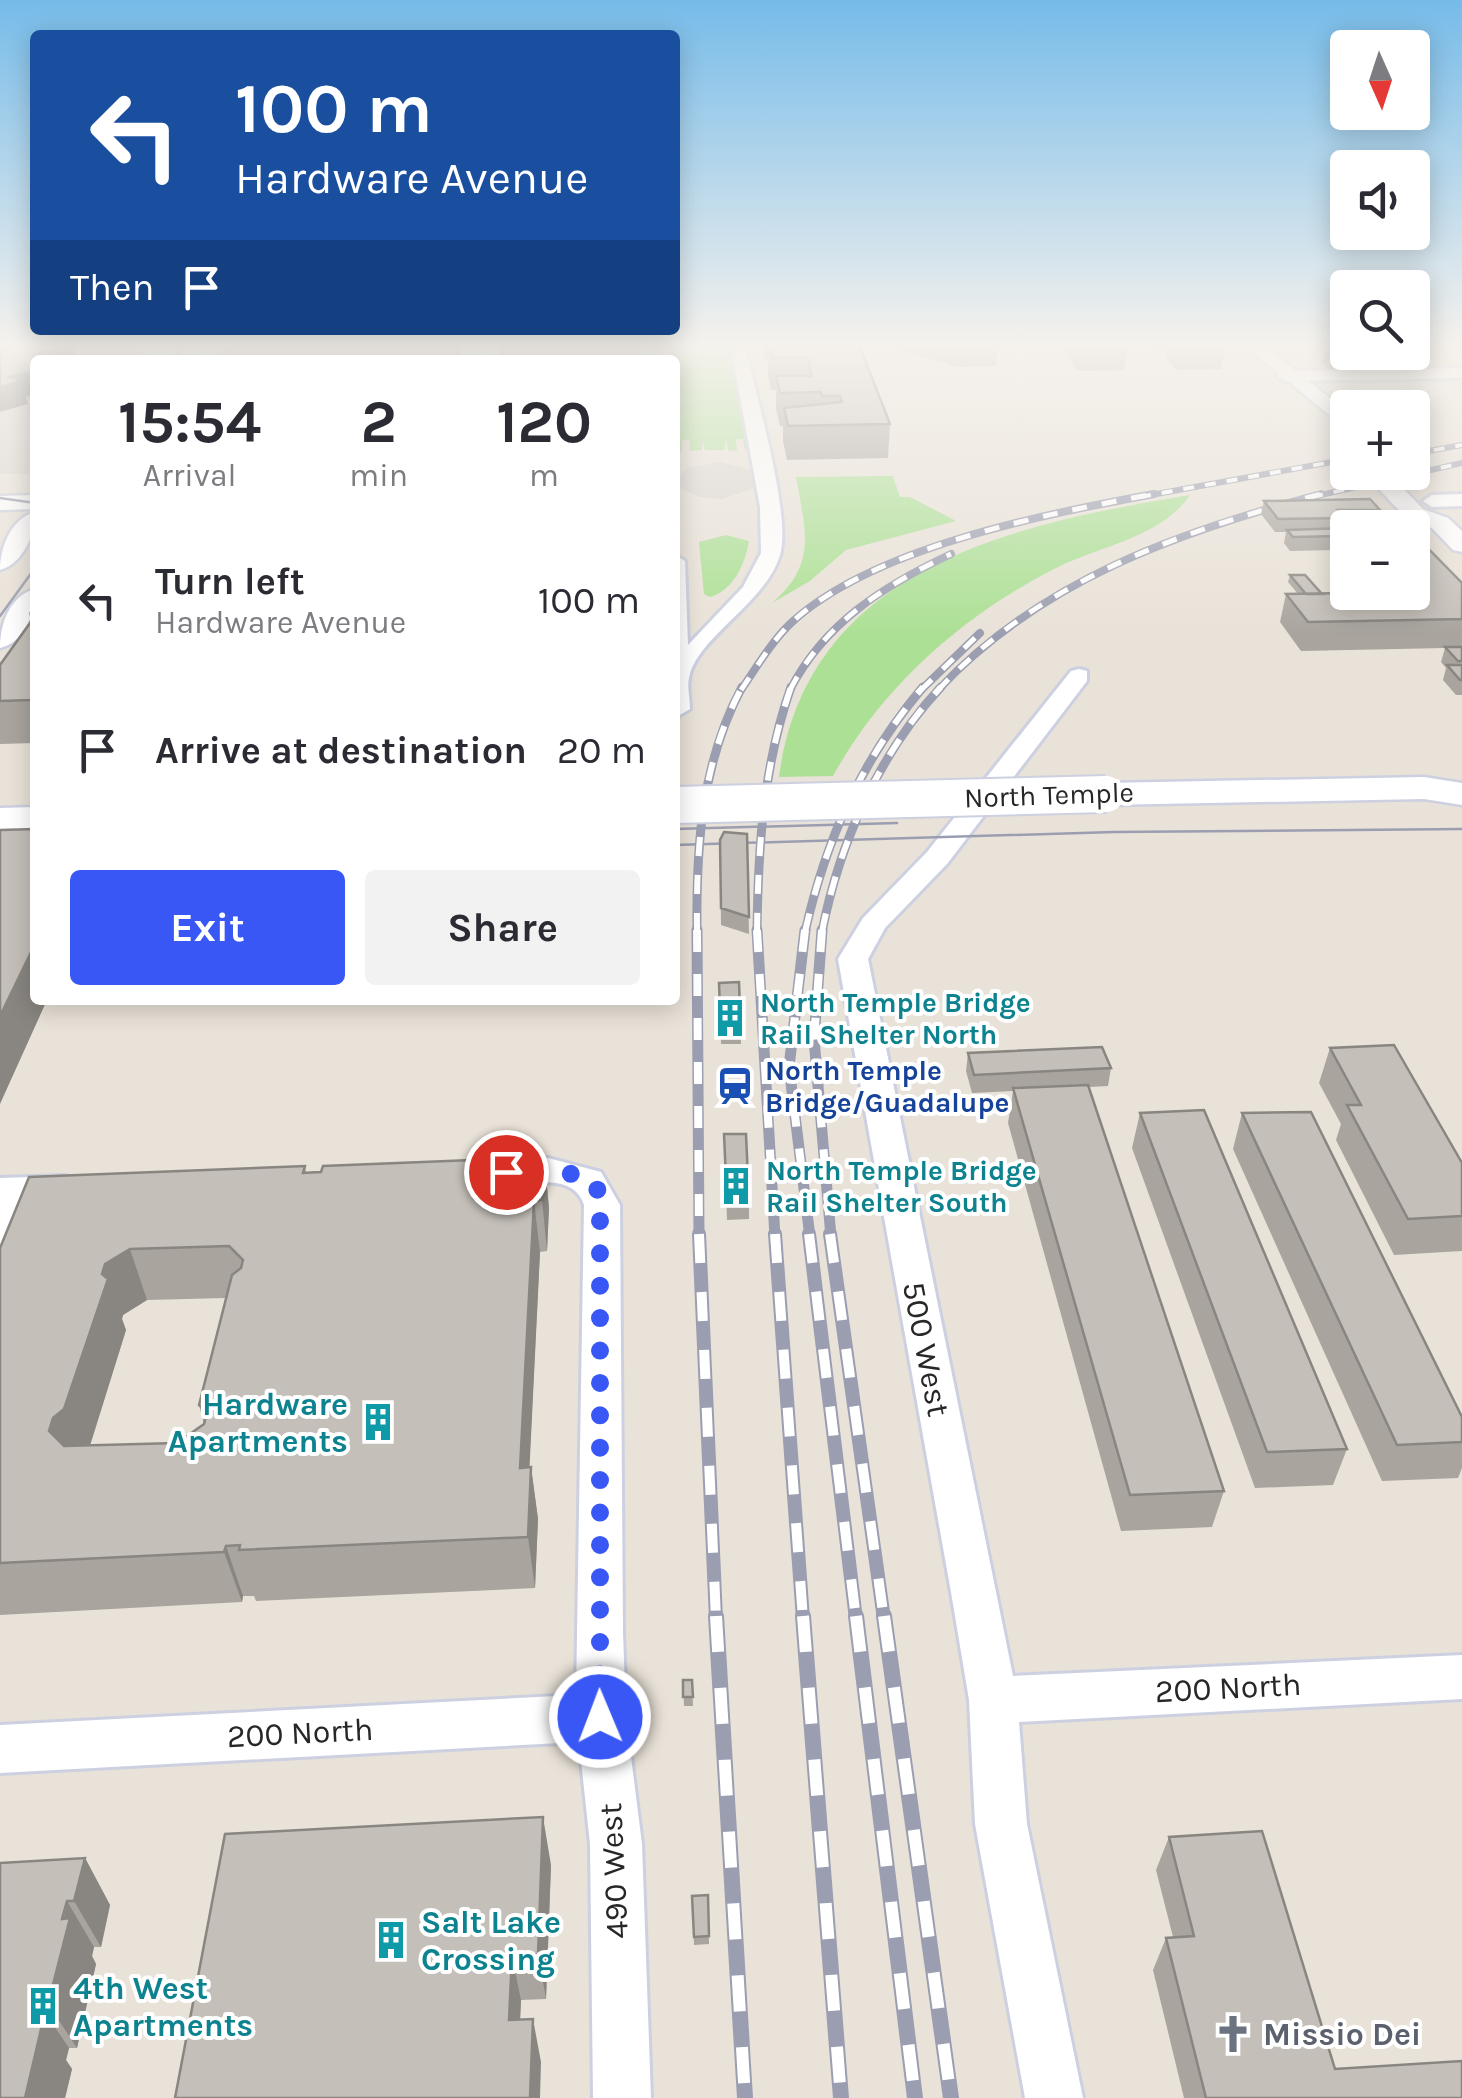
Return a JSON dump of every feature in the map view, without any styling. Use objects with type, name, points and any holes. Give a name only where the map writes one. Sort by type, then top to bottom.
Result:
[{"type":"main road","name":"North Temple","points":[[1424,788],[1462,778]]},
{"type":"main road","name":"North Temple","points":[[680,805],[1424,788],[1462,794]]},
{"type":"main road","points":[[0,818],[30,818]]},
{"type":"street","points":[[680,671],[729,611],[752,590],[766,567],[773,540],[755,440]]},
{"type":"street","points":[[0,485],[30,484]]},
{"type":"street","points":[[1392,490],[1415,514],[1436,512],[1462,500]]},
{"type":"street","points":[[1417,490],[1462,545]]},
{"type":"street","points":[[0,502],[30,502]]},
{"type":"street","points":[[0,562],[30,525]]},
{"type":"street","points":[[12,628],[30,604]]},
{"type":"street","points":[[680,609],[729,611]]},
{"type":"street","name":"500 West","points":[[1054,2098],[1000,1824],[993,1700],[854,958],[873,924],[937,858],[1079,676]]},
{"type":"street","name":"490 West","points":[[465,1173],[543,1170],[579,1174],[600,1192],[600,1717],[616,1844],[622,2098]]},
{"type":"street","points":[[0,1236],[9,1191],[96,1188]]},
{"type":"street","name":"200 North","points":[[993,1700],[1462,1677]]},
{"type":"street","name":"200 North","points":[[0,1749],[600,1717]]},
{"type":"green space","points":[[680,440],[726,440],[724,450],[705,450],[702,440],[702,450],[690,451],[689,440],[682,440],[682,451]]},
{"type":"green space","points":[[726,440],[736,440],[737,451],[728,450]]},
{"type":"green space","points":[[743,440],[751,440],[753,450],[745,449]]},
{"type":"green space","points":[[893,476],[900,497],[910,497],[956,521],[846,550],[810,581],[772,603],[796,574],[805,545],[796,477]]},
{"type":"green space","points":[[1190,495],[1177,510],[1145,532],[1052,570],[956,632],[875,713],[833,776],[779,777],[797,706],[830,648],[875,603],[929,568],[990,542],[1055,522]]},
{"type":"green space","points":[[726,535],[749,541],[747,550],[732,582],[710,597],[704,594],[699,542]]},
{"type":"shaded area","points":[[0,440],[30,440],[30,474],[0,474]]},
{"type":"shaded area","points":[[720,462],[752,470],[757,474],[757,487],[722,499],[699,497],[680,488],[680,475],[688,468]]},
{"type":"building","points":[[1370,499],[1380,510],[1330,510],[1330,518],[1278,519],[1264,501]]},
{"type":"building","points":[[1330,529],[1330,536],[1293,537],[1287,530]]},
{"type":"building","points":[[1430,550],[1462,583],[1462,619],[1308,622],[1286,594],[1330,593],[1330,610],[1430,610]]},
{"type":"building","points":[[1290,575],[1305,575],[1322,594],[1306,594]]},
{"type":"building","points":[[30,623],[30,700],[0,701],[0,665]]},
{"type":"building","points":[[1445,647],[1462,647],[1462,661],[1458,661]]},
{"type":"building","points":[[1447,665],[1462,665],[1462,680],[1460,680]]},
{"type":"building","points":[[30,829],[30,954],[0,1016],[0,830]]},
{"type":"building","points":[[724,832],[747,834],[749,917],[721,908],[720,840]]},
{"type":"building","name":"North Temple Bridge Rail Shelter North","points":[[739,982],[741,1035],[721,1036],[719,983]]},
{"type":"building","points":[[1394,1045],[1462,1163],[1462,1216],[1408,1219],[1347,1105],[1361,1105],[1330,1048]]},
{"type":"building","points":[[1102,1047],[1111,1068],[974,1075],[968,1053]]},
{"type":"building","points":[[1088,1085],[1224,1491],[1130,1495],[1013,1088]]},
{"type":"building","points":[[1204,1110],[1347,1449],[1267,1452],[1140,1113]]},
{"type":"building","points":[[1311,1112],[1462,1417],[1462,1442],[1397,1445],[1242,1113]]},
{"type":"building","name":"North Temple Bridge Rail Shelter South","points":[[724,1134],[746,1134],[749,1201],[727,1201]]},
{"type":"building","name":"Hardware Apartments","points":[[544,1157],[542,1200],[534,1201],[520,1468],[531,1467],[528,1537],[239,1550],[240,1545],[226,1546],[224,1552],[0,1563],[0,1248],[29,1177],[305,1166],[303,1173],[321,1172],[323,1166]],"holes":[[[229,1246],[243,1260],[241,1268],[232,1275],[199,1405],[207,1412],[204,1424],[177,1443],[64,1446],[49,1431],[53,1418],[64,1409],[108,1279],[102,1274],[105,1264],[130,1249]]]},
{"type":"building","points":[[683,1680],[692,1680],[693,1697],[683,1697]]},
{"type":"building","name":"Salt Lake Crossing","points":[[543,1817],[538,1954],[512,1956],[509,2020],[533,2019],[530,2098],[175,2098],[225,1834]]},
{"type":"building","name":"Missio Dei","points":[[1262,1831],[1335,2069],[1462,2061],[1462,2098],[1206,2098],[1166,1938],[1194,1936],[1169,1837]]},
{"type":"building","points":[[85,1858],[74,1901],[67,1901],[62,1919],[70,1918],[48,2004],[40,2005],[34,2026],[42,2025],[25,2098],[0,2098],[0,1863]]},
{"type":"building","points":[[708,1895],[709,1936],[694,1937],[692,1896]]},
{"type":"tram line","points":[[0,498],[30,502]]},
{"type":"tram line","points":[[0,616],[30,575]]},
{"type":"tram line","points":[[680,829],[897,823]]},
{"type":"tram line","points":[[680,845],[1114,832],[1462,829]]},
{"type":"railway","points":[[1430,451],[1462,445]]},
{"type":"railway","points":[[1140,497],[1330,462]]},
{"type":"railway","points":[[1312,497],[1462,463]]},
{"type":"railway","points":[[741,690],[791,623],[826,596],[867,574],[913,554],[1013,524],[1154,494]]},
{"type":"railway","points":[[940,688],[1021,618],[1114,565],[1215,525],[1321,494]]},
{"type":"railway","points":[[790,690],[820,645],[859,608],[951,554]]},
{"type":"railway","points":[[921,690],[980,633]]},
{"type":"railway","points":[[697,931],[700,837],[709,776],[728,716],[742,687]]},
{"type":"railway","points":[[805,932],[824,865],[849,802],[881,743],[923,687]]},
{"type":"railway","points":[[822,932],[839,866],[865,801],[899,741],[940,688]]},
{"type":"railway","points":[[757,931],[764,808],[774,747],[790,690]]},
{"type":"railway","points":[[805,930],[789,1067],[810,1237]]},
{"type":"railway","points":[[822,930],[814,1039],[831,1237]]},
{"type":"railway","points":[[697,931],[699,1237]]},
{"type":"railway","points":[[757,931],[775,1237]]},
{"type":"railway","points":[[699,1234],[716,1619]]},
{"type":"railway","points":[[775,1234],[803,1619]]},
{"type":"railway","points":[[809,1234],[856,1619]]},
{"type":"railway","points":[[830,1234],[884,1619]]},
{"type":"railway","points":[[716,1616],[745,2098]]},
{"type":"railway","points":[[803,1616],[841,2098]]},
{"type":"railway","points":[[856,1616],[915,2098]]},
{"type":"railway","points":[[884,1616],[951,2098]]},
{"type":"place","name":"North Temple Bridge Rail Shelter North","points":[[730,1018]]},
{"type":"place","name":"North Temple Bridge/Guadalupe","points":[[735,1086]]},
{"type":"place","name":"North Temple Bridge Rail Shelter South","points":[[736,1186]]},
{"type":"place","name":"Hardware Apartments","points":[[378,1422]]},
{"type":"place","name":"Salt Lake Crossing","points":[[391,1940]]},
{"type":"place","name":"4th West Apartments","points":[[43,2006]]},
{"type":"place","name":"Missio Dei","points":[[1233,2034]]},
{"type":"route","points":[[506,1172],[543,1170],[579,1174],[600,1192],[600,1717]]}]
